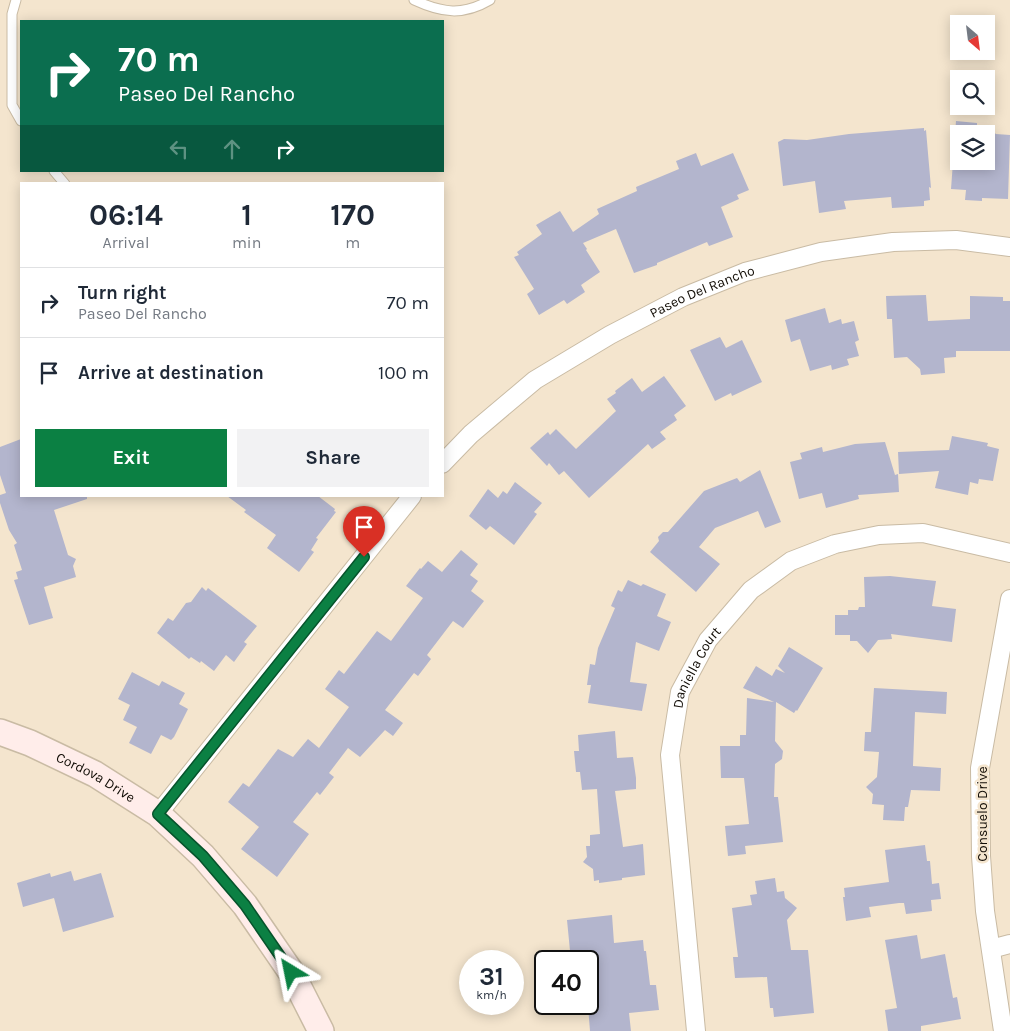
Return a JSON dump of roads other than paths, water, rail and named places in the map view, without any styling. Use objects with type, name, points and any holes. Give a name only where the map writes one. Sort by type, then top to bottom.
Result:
[{"type":"street","name":"Paseo Del Rancho","points":[[444,462],[471,434],[535,380],[610,335],[683,297],[745,272],[821,252],[893,242],[956,240],[1010,246]]},
{"type":"street","points":[[158,814],[411,497]]},
{"type":"street","name":"Daniella Court","points":[[696,1031],[670,755],[680,692],[708,640],[751,590],[791,561],[835,544],[879,535],[923,533],[1010,553]]},
{"type":"street","name":"Consuelo Drive","points":[[1003,1031],[985,910],[981,856],[980,768],[1010,598]]},
{"type":"street","name":"Cordova Drive","points":[[0,732],[30,743],[94,774],[158,814],[203,856],[245,905],[291,972],[321,1031]]},
{"type":"street","points":[[991,949],[1010,944]]},
{"type":"lane","points":[[16,0],[12,14],[12,105],[20,119]]},
{"type":"lane","points":[[414,0],[430,8],[460,12],[478,7],[490,0]]},
{"type":"lane","points":[[55,172],[63,182]]}]
